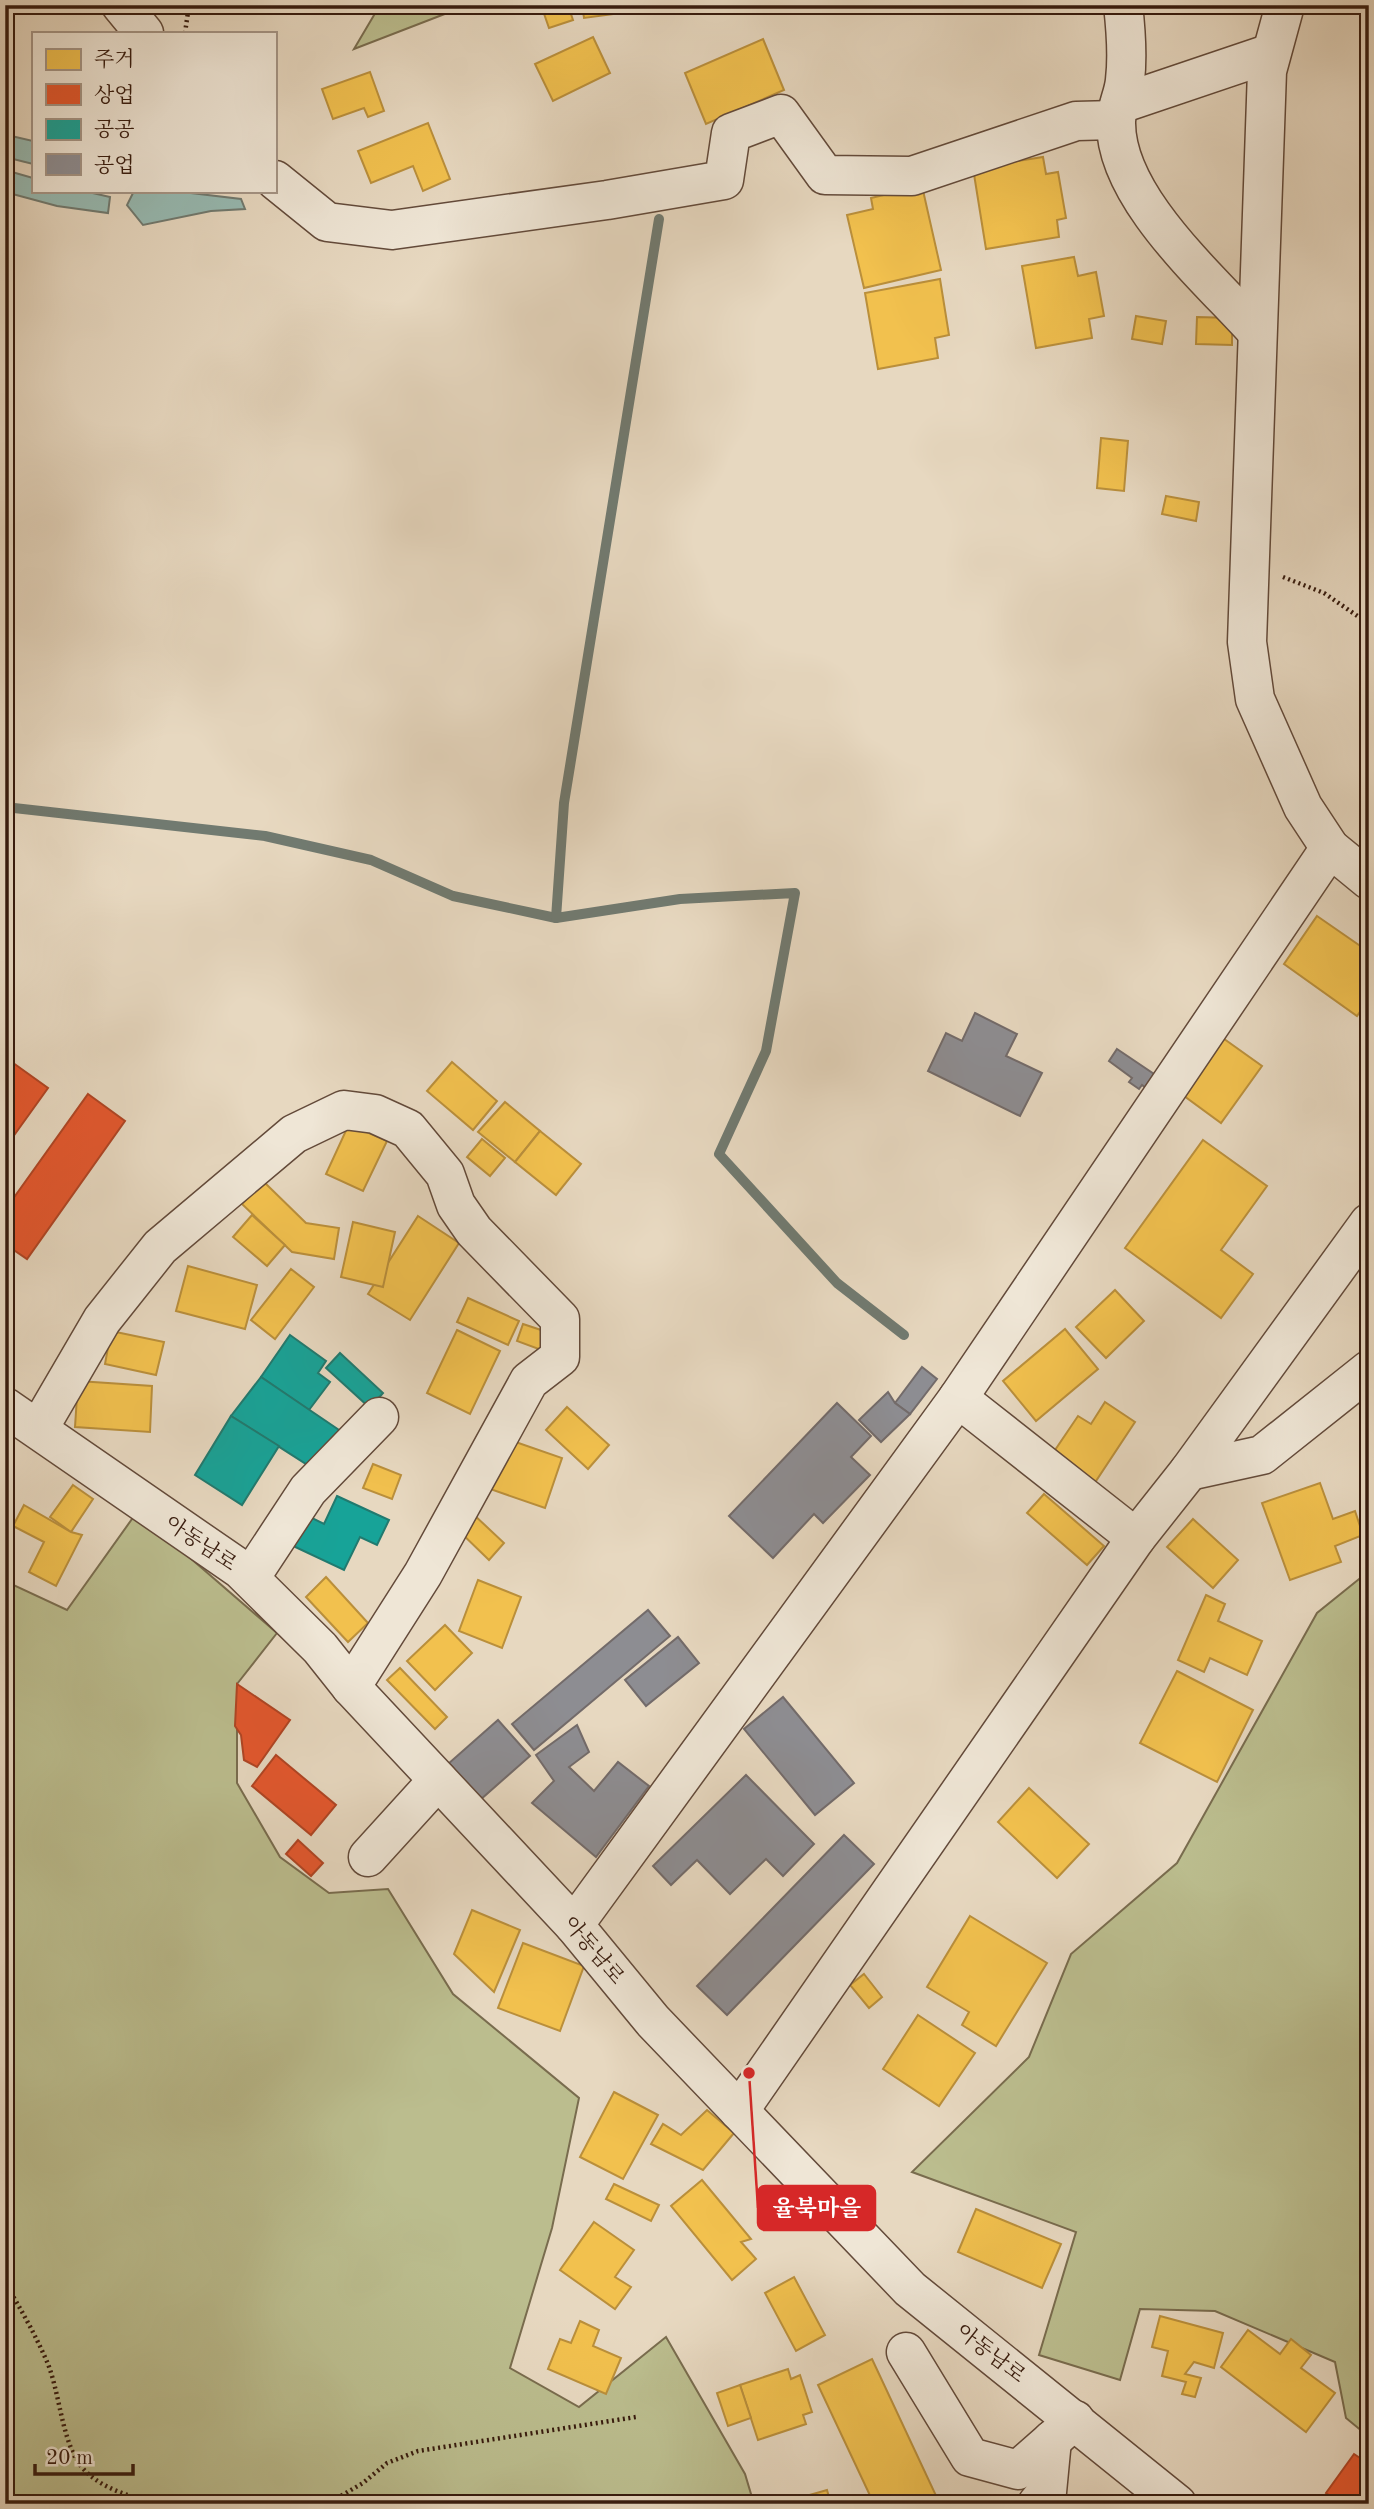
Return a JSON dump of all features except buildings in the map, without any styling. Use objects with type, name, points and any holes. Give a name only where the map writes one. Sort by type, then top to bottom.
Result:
[{"type":"street","points":[[121,5],[143,32]]},
{"type":"street","points":[[1123,5],[1127,40],[1125,83],[1117,112],[1119,157],[1141,196],[1168,233],[1257,332]]},
{"type":"street","points":[[1285,5],[1267,71],[1247,642],[1255,699],[1303,807],[1330,848],[1369,880]]},
{"type":"street","points":[[276,181],[327,222],[392,230],[724,180],[731,133],[781,114],[825,175],[912,176],[1076,121],[1117,112],[1271,53]]},
{"type":"street","points":[[574,1925],[958,1398],[1330,848]]},
{"type":"street","points":[[19,1422],[160,1247],[294,1134],[344,1110],[375,1114],[408,1129],[445,1174],[457,1205],[474,1231],[560,1319],[560,1357],[529,1381],[423,1574],[351,1687]]},
{"type":"street","points":[[739,2111],[1136,1538],[1189,1471],[1369,1223]]},
{"type":"street","points":[[1189,1471],[1262,1455],[1369,1370]]},
{"type":"street","points":[[958,1398],[1136,1538]]},
{"type":"street","points":[[250,1578],[308,1490],[379,1417]]},
{"type":"street","name":"아동남로","points":[[19,1422],[250,1578],[320,1648],[351,1687],[574,1925],[653,2021],[910,2289],[1063,2430],[1177,2504]]},
{"type":"street","points":[[368,1857],[438,1780]]},
{"type":"street","points":[[906,2352],[970,2457],[1018,2470],[1063,2430]]},
{"type":"street","points":[[1037,2504],[1047,2492],[1063,2430]]},
{"type":"path","points":[[185,32],[189,5]]},
{"type":"path","points":[[1249,564],[1324,593],[1369,624]]},
{"type":"path","points":[[5,2283],[48,2365],[76,2457],[89,2473],[116,2490],[148,2501],[168,2504]]},
{"type":"path","points":[[327,2504],[363,2483],[387,2463],[418,2451],[636,2417]]},
{"type":"path","points":[[205,2504],[256,2501],[293,2504]]},
{"type":"green space","points":[[380,5],[468,5],[354,49]]},
{"type":"green space","points":[[137,1512],[277,1633],[237,1684],[237,1783],[280,1857],[329,1893],[388,1889],[453,1994],[579,2098],[552,2228],[510,2368],[579,2407],[666,2337],[745,2474],[754,2504],[5,2504],[5,1581],[67,1610]]},
{"type":"green space","points":[[1369,1571],[1369,2437],[1346,2418],[1335,2362],[1215,2311],[1140,2309],[1120,2380],[1039,2355],[1076,2232],[912,2172],[1029,2057],[1071,1954],[1177,1863],[1317,1613]]},
{"type":"water","points":[[7,135],[32,141],[32,164],[5,157]]},
{"type":"water","points":[[5,170],[32,178],[32,192],[88,192],[110,197],[108,213],[57,206],[5,192]]},
{"type":"water","points":[[134,192],[182,192],[241,199],[245,209],[211,211],[143,225],[127,205]]},
{"type":"waterway","points":[[556,918],[564,803],[659,219]]},
{"type":"waterway","points":[[5,807],[265,836],[371,860],[453,896],[556,918],[680,899],[795,893],[766,1051],[719,1154],[837,1283],[904,1335]]},
{"type":"place","name":"율북마을","points":[[749,2073]]}]
